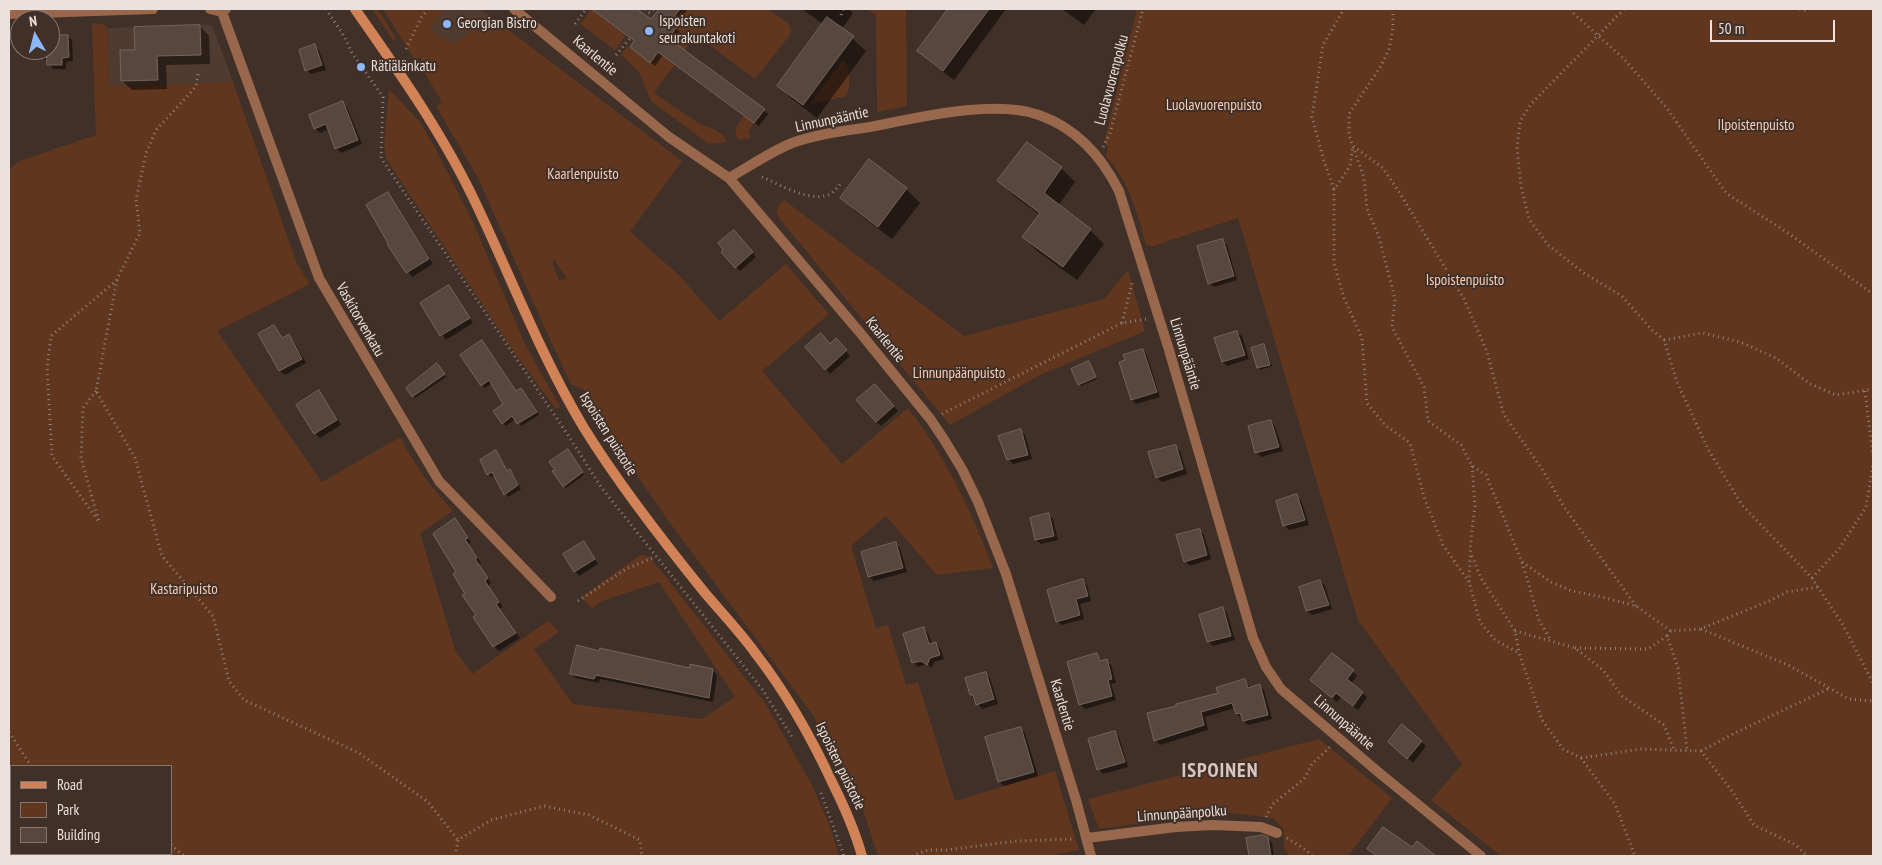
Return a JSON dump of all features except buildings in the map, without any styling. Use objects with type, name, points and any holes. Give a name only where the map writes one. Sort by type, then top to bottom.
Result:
[{"type":"main road","name":"Ispoisten puistotie","points":[[355,9],[400,73],[457,165],[552,372],[584,428],[630,496],[704,591],[756,652],[788,699],[824,764],[849,818],[862,856]]},
{"type":"street","points":[[9,14],[153,9]]},
{"type":"street","points":[[210,9],[224,10]]},
{"type":"street","name":"Kaarlentie","points":[[514,9],[669,137],[729,178],[931,420],[962,469],[990,529],[1009,584],[1091,856]]},
{"type":"street","name":"Vaskitorvenkatu","points":[[224,10],[319,278],[439,481],[551,597]]},
{"type":"street","name":"Linnunpääntie","points":[[729,178],[770,154],[810,138],[942,114],[985,109],[1011,109],[1039,115],[1070,131],[1096,154],[1107,168],[1119,191],[1259,653],[1266,667],[1281,688],[1338,738],[1481,856]]},
{"type":"street","name":"Linnunpäänpolku","points":[[1087,838],[1176,827],[1230,825],[1261,827],[1278,833]]},
{"type":"path","points":[[406,50],[421,18],[428,9]]},
{"type":"path","points":[[575,24],[586,9]]},
{"type":"path","points":[[645,9],[650,13],[653,9]]},
{"type":"path","points":[[841,15],[843,9]]},
{"type":"path","name":"Luolavuorenpolku","points":[[1096,154],[1107,141],[1110,133],[1143,9]]},
{"type":"path","points":[[1344,9],[1323,45],[1312,117],[1334,190],[1334,264],[1344,298],[1362,338],[1366,403],[1385,425],[1410,442],[1424,497],[1443,544],[1469,582],[1480,622],[1494,640],[1519,653]]},
{"type":"path","points":[[1393,9],[1393,28],[1389,48],[1381,66],[1349,114],[1349,135],[1364,178],[1367,209],[1379,237],[1395,299],[1392,327],[1424,387],[1428,421],[1461,445],[1472,466],[1475,506],[1469,582]]},
{"type":"path","points":[[1571,9],[1572,12],[1624,58],[1666,107],[1726,193],[1873,294]]},
{"type":"path","points":[[1624,9],[1531,104],[1520,121],[1517,149],[1521,186],[1529,219],[1548,245],[1584,273],[1622,296],[1652,330],[1664,340],[1678,382],[1708,449],[1742,505],[1812,578],[1842,625],[1873,683]]},
{"type":"path","points":[[1800,9],[1802,11],[1808,9]]},
{"type":"path","points":[[616,56],[632,36]]},
{"type":"path","points":[[117,279],[51,336],[47,369],[52,456],[99,522],[81,458],[84,408],[96,390],[117,279],[140,233],[136,200],[146,153],[156,130],[196,86],[198,74]]},
{"type":"path","points":[[1334,190],[1350,166],[1353,146]]},
{"type":"path","points":[[1353,146],[1383,168],[1401,195],[1464,299],[1487,352],[1504,415],[1542,469],[1564,507],[1636,606],[1671,631],[1700,629],[1787,592],[1818,587]]},
{"type":"path","points":[[762,177],[812,196],[823,196],[832,193],[840,184]]},
{"type":"path","points":[[1122,323],[1135,274]]},
{"type":"path","points":[[931,420],[1122,323],[1158,317]]},
{"type":"path","points":[[1664,340],[1703,334],[1740,342],[1776,358],[1810,384],[1836,395],[1873,389]]},
{"type":"path","points":[[96,390],[135,458],[162,556],[213,616],[229,681],[244,700],[359,753],[428,802],[458,840]]},
{"type":"path","points":[[1865,391],[1873,456]]},
{"type":"path","points":[[1812,578],[1839,549],[1866,507],[1873,464]]},
{"type":"path","points":[[1472,466],[1486,475],[1522,562],[1539,620],[1550,640]]},
{"type":"path","points":[[1471,553],[1481,578],[1515,631],[1519,653],[1542,720],[1563,750],[1581,758],[1615,804],[1635,856]]},
{"type":"path","points":[[578,601],[591,595],[626,569],[655,557]]},
{"type":"path","points":[[1522,562],[1551,582],[1572,591],[1636,606]]},
{"type":"path","points":[[1700,629],[1788,665],[1849,699],[1873,701]]},
{"type":"path","points":[[1515,631],[1575,648],[1648,649],[1671,631]]},
{"type":"path","points":[[1667,636],[1678,668],[1687,750]]},
{"type":"path","points":[[1575,648],[1603,670],[1622,696],[1664,724],[1674,750]]},
{"type":"path","points":[[1581,758],[1641,749],[1701,751],[1830,688]]},
{"type":"path","points":[[9,732],[30,765]]},
{"type":"path","points":[[1261,827],[1273,804],[1304,779],[1312,764],[1338,738]]},
{"type":"path","points":[[1701,751],[1732,791],[1754,825],[1796,846],[1807,856]]},
{"type":"path","points":[[455,856],[458,840],[491,820],[544,806],[588,816],[640,840],[642,856]]},
{"type":"path","points":[[1278,833],[1294,841],[1312,856]]},
{"type":"path","points":[[912,856],[928,850],[946,850],[1017,841],[1087,838]]},
{"type":"path","points":[[172,846],[184,856]]},
{"type":"shaded area","points":[[445,9],[481,9],[490,16],[459,55],[428,31]]},
{"type":"shaded area","points":[[212,25],[233,82],[109,86],[107,28]]},
{"type":"green space","points":[[372,9],[378,9],[396,39],[393,40]]},
{"type":"green space","name":"Kaarlenpuisto","points":[[383,9],[445,9],[430,28],[438,36],[456,43],[472,31],[481,19],[490,16],[682,161],[630,232],[679,275],[719,321],[786,264],[829,314],[762,371],[842,464],[908,408],[946,465],[967,505],[993,568],[937,575],[886,516],[851,546],[876,628],[888,625],[906,685],[918,682],[955,801],[1055,771],[1079,850],[1051,856],[878,856],[857,792],[813,715],[667,519],[615,443],[587,392],[571,384],[478,178],[436,106],[442,102],[423,70],[426,68],[420,57],[415,60]],"holes":[[[553,258],[567,279],[559,280],[553,265]]]},
{"type":"green space","points":[[592,9],[626,35],[615,50],[580,24]]},
{"type":"green space","points":[[680,9],[767,9],[788,23],[791,29],[790,35],[755,79],[696,35],[654,93],[700,124],[716,130],[725,137],[726,142],[709,144],[651,101],[639,72],[621,55],[628,46],[650,62],[677,27],[670,22]]},
{"type":"green space","points":[[867,9],[906,9],[907,106],[877,112],[876,15]]},
{"type":"green space","name":"Ispoistenpuisto","points":[[1137,9],[1873,9],[1873,856],[1501,856],[1431,800],[1462,764],[1358,620],[1238,218],[1150,247],[1146,245],[1135,209],[1121,176],[1106,156],[1108,147],[1104,142]]},
{"type":"green space","name":"Kastaripuisto","points":[[92,23],[104,24],[107,28],[109,86],[233,82],[297,264],[310,284],[217,331],[322,482],[400,437],[424,476],[453,511],[420,533],[455,650],[472,674],[548,621],[559,632],[534,649],[573,704],[702,719],[735,697],[659,582],[602,601],[592,608],[581,597],[640,555],[650,557],[765,703],[811,783],[828,821],[839,856],[16,856],[172,855],[172,765],[10,765],[10,838],[9,835],[9,170],[19,161],[96,135]]},
{"type":"green space","points":[[842,61],[847,65],[849,74],[849,89],[846,96],[810,104]]},
{"type":"green space","points":[[389,89],[419,121],[434,146],[473,222],[525,344],[560,407],[556,409],[514,352],[386,159],[384,145]]},
{"type":"green space","points":[[744,116],[754,123],[748,132],[751,138],[739,140],[736,136],[736,127]]},
{"type":"green space","name":"Linnunpäänpuisto","points":[[784,200],[964,336],[1104,299],[1128,270],[1145,331],[1040,375],[950,425],[779,218],[776,211]]},
{"type":"green space","points":[[1319,739],[1392,798],[1348,856],[1290,856],[1284,849],[1284,830],[1273,818],[1230,813],[1175,818],[1099,829],[1088,799]]},
{"type":"place","name":"Georgian Bistro","points":[[447,24]]},
{"type":"place","name":"Ispoisten seurakuntakoti","points":[[649,31]]},
{"type":"place","name":"Rätiälänkatu","points":[[361,67]]},
{"type":"district","name":"ISPOINEN","points":[[1220,771]]},
{"type":"park label","name":"Luolavuorenpuisto","points":[[1214,106]]},
{"type":"park label","name":"Ilpoistenpuisto","points":[[1756,126]]}]
